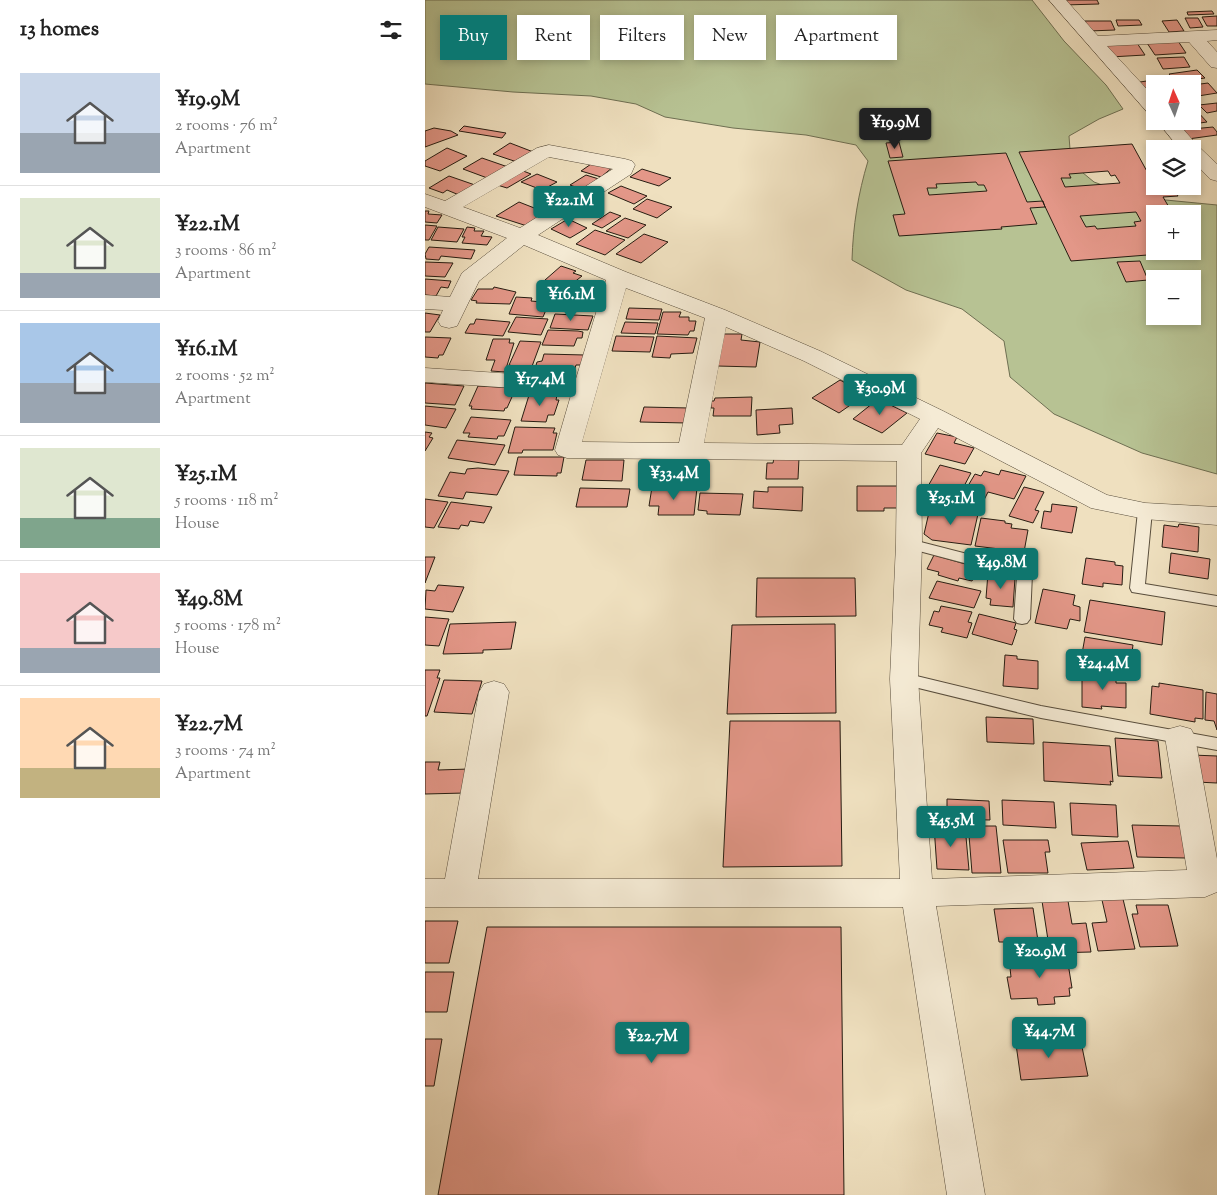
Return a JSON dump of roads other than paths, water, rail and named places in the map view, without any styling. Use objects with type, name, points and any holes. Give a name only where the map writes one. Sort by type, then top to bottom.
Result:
[{"type":"street","points":[[1057,0],[1146,99]]},
{"type":"street","points":[[1094,41],[1217,35]]},
{"type":"street","points":[[1193,36],[1217,63]]},
{"type":"street","points":[[1174,130],[1182,140]]},
{"type":"street","points":[[425,302],[453,312],[470,278],[522,236],[624,170],[625,165],[549,151],[544,152],[447,208]]},
{"type":"street","points":[[1201,151],[1217,152]]},
{"type":"street","points":[[1201,160],[1217,175]]},
{"type":"street","points":[[425,200],[522,236],[618,277],[717,315],[811,356],[934,416],[1100,502],[1145,511],[1217,516]]},
{"type":"street","points":[[618,277],[567,450],[909,453]]},
{"type":"street","points":[[690,452],[717,315]]},
{"type":"street","points":[[425,375],[528,382],[585,390]]},
{"type":"street","points":[[934,416],[909,453],[909,544],[904,680],[917,893],[966,1195]]},
{"type":"street","points":[[459,893],[494,692]]},
{"type":"street","points":[[425,893],[917,893],[1205,883],[1180,738]]},
{"type":"lane","points":[[1145,511],[1137,588],[1217,601]]},
{"type":"lane","points":[[909,544],[1025,574],[1022,620]]},
{"type":"lane","points":[[904,680],[1041,712],[1217,744]]}]
